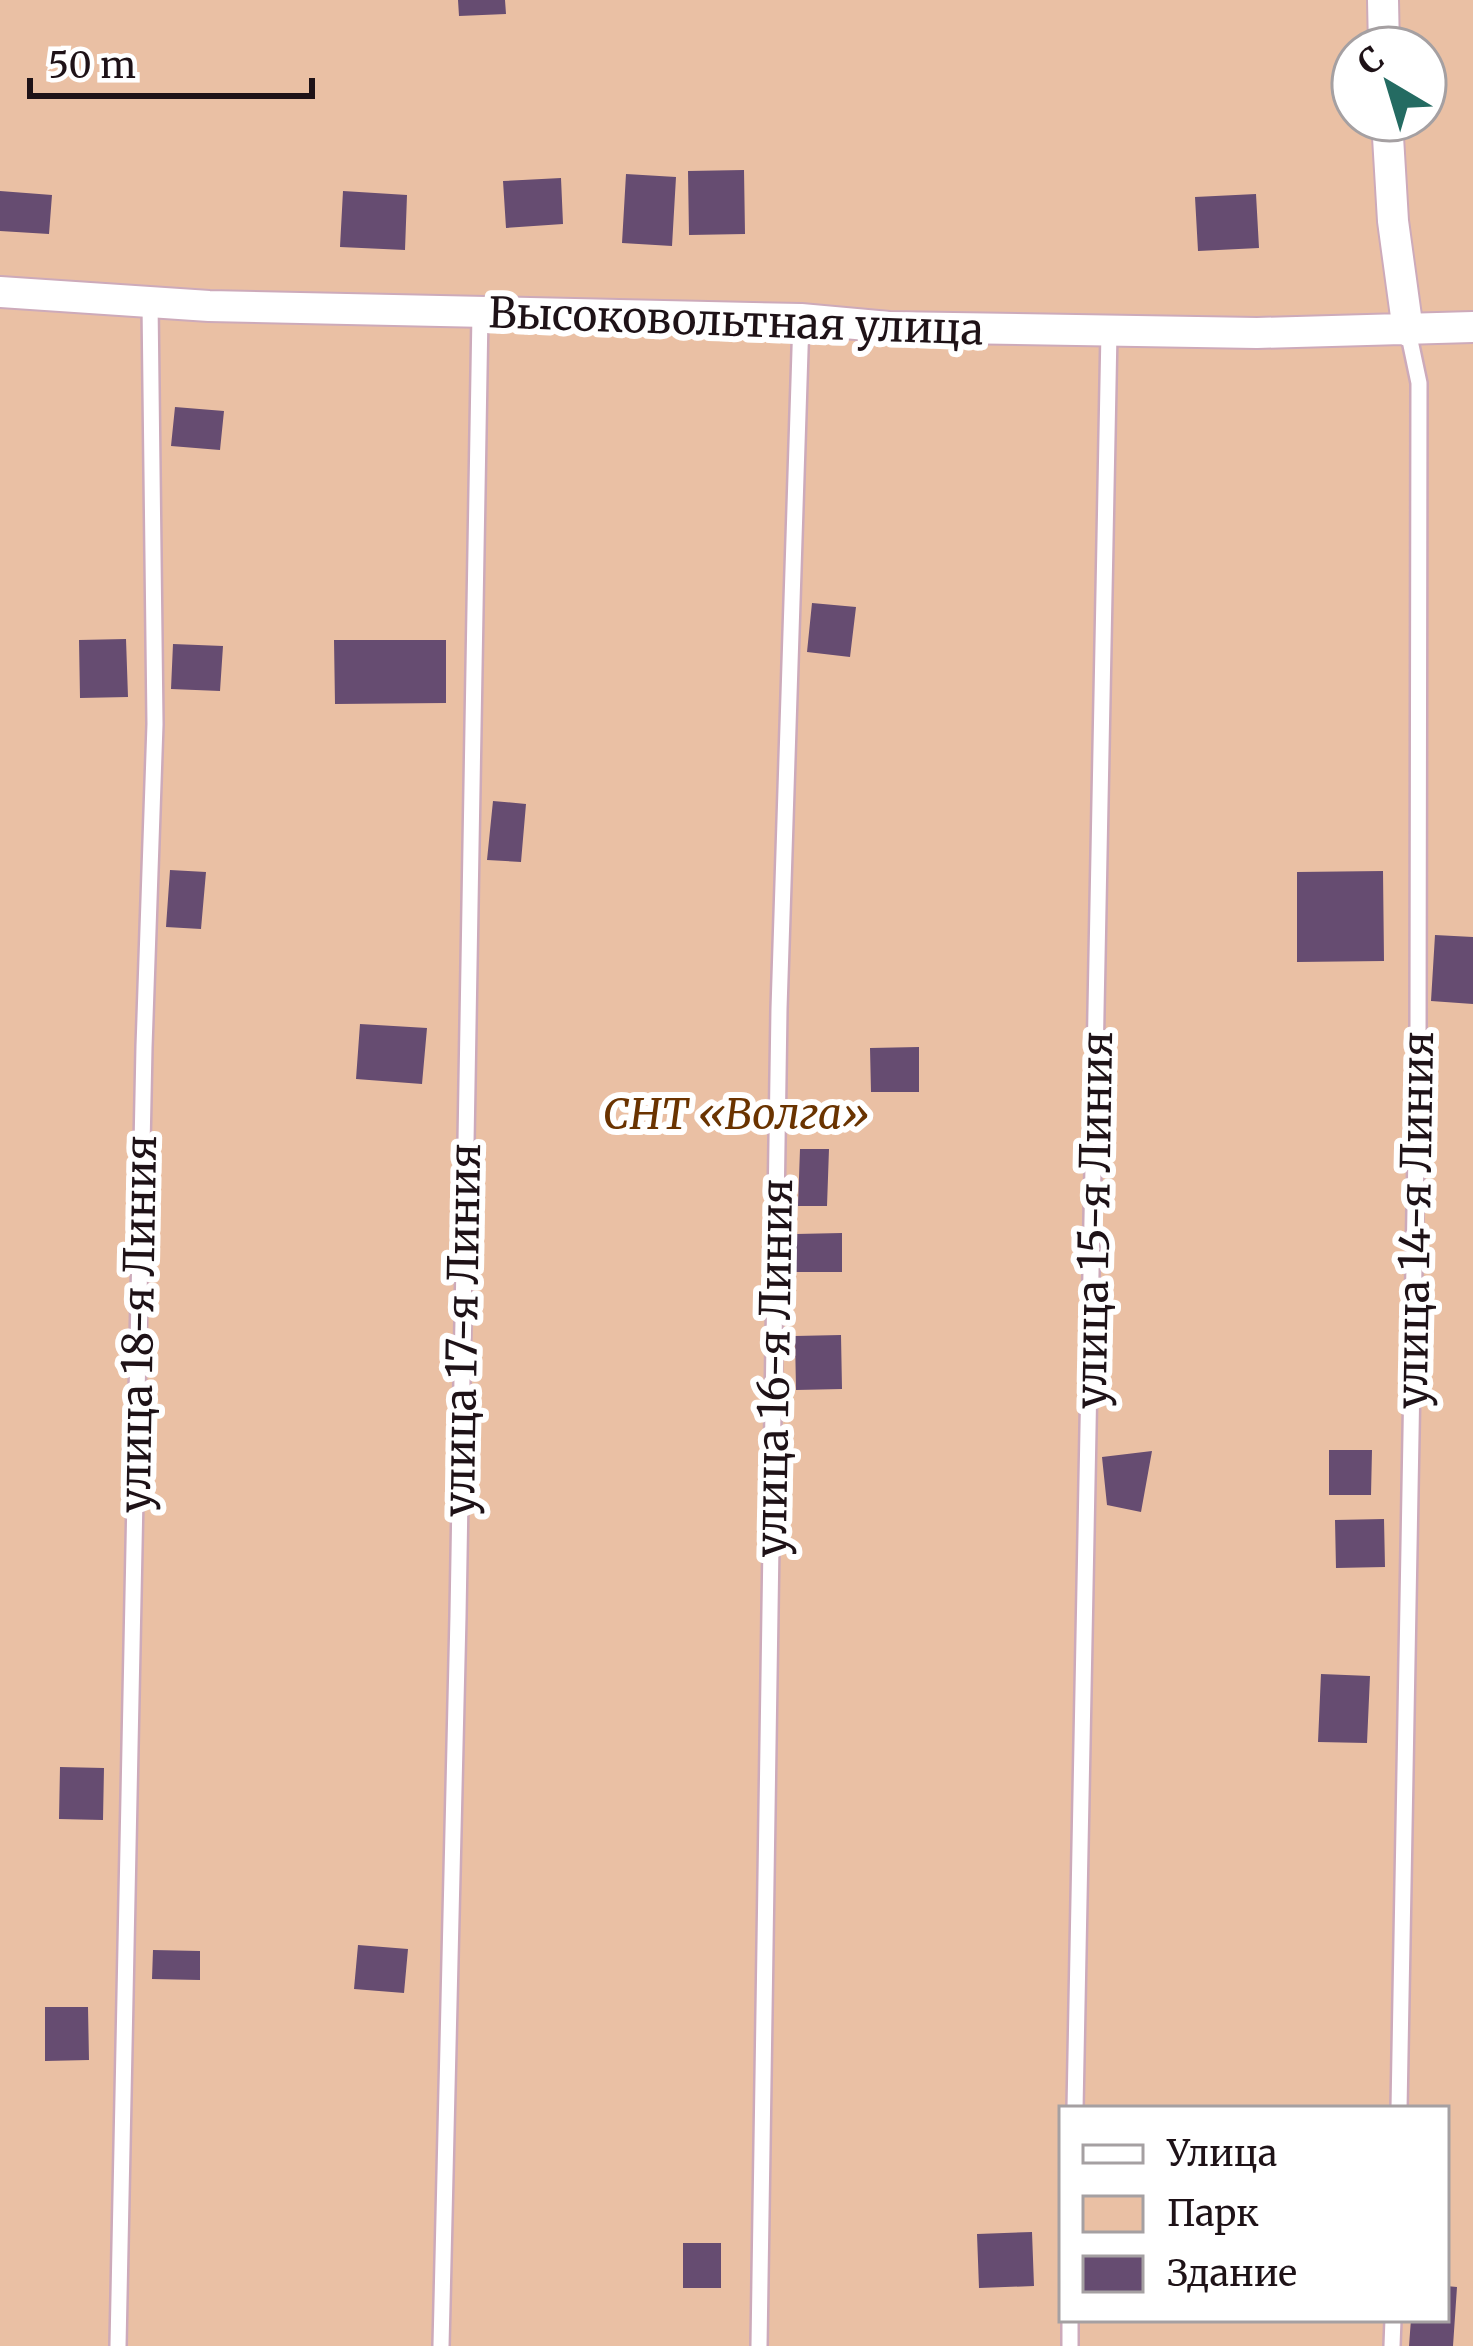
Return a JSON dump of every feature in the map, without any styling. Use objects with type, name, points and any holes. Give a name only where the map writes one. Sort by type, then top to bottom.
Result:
[{"type":"street","points":[[1388,144],[1408,331]]},
{"type":"street","name":"Высоковольтная улица","points":[[0,292],[150,302],[801,319],[889,327],[1408,331],[1473,327]]},
{"type":"lane","name":"улица 18-я Линия","points":[[118,2346],[155,724],[150,302]]},
{"type":"lane","name":"улица 17-я Линия","points":[[441,2346],[479,313]]},
{"type":"lane","name":"улица 16-я Линия","points":[[759,2346],[779,1009],[801,319]]},
{"type":"lane","name":"улица 15-я Линия","points":[[1075,2106],[1109,331]]},
{"type":"lane","name":"улица 14-я Линия","points":[[1399,2106],[1418,1041],[1419,383],[1408,331]]},
{"type":"green space","name":"СНТ «Волга»","points":[[0,0],[1473,0],[1473,2346],[0,2346]]},
{"type":"building","points":[[458,0],[505,0],[506,14],[459,16]]},
{"type":"building","points":[[744,170],[745,234],[689,235],[688,171]]},
{"type":"building","points":[[626,174],[676,177],[672,246],[622,243]]},
{"type":"building","points":[[561,178],[563,224],[506,228],[503,181]]},
{"type":"building","points":[[0,191],[52,195],[49,234],[0,231]]},
{"type":"building","points":[[343,191],[407,195],[405,250],[340,247]]},
{"type":"building","points":[[1256,194],[1259,248],[1198,251],[1195,197]]},
{"type":"building","points":[[175,407],[224,411],[220,450],[171,446]]},
{"type":"building","points":[[812,603],[856,607],[850,657],[807,652]]},
{"type":"building","points":[[126,639],[128,697],[80,698],[79,640]]},
{"type":"building","points":[[334,640],[446,640],[446,703],[335,704]]},
{"type":"building","points":[[173,644],[223,646],[220,691],[171,689]]},
{"type":"building","points":[[493,801],[526,804],[521,862],[487,860]]},
{"type":"building","points":[[170,870],[206,872],[201,929],[166,927]]},
{"type":"building","points":[[1383,871],[1384,961],[1297,962],[1297,872]]},
{"type":"building","points":[[1435,935],[1473,937],[1473,1004],[1431,1001]]},
{"type":"building","points":[[360,1024],[427,1028],[422,1084],[356,1079]]},
{"type":"building","points":[[919,1047],[919,1092],[871,1092],[870,1048]]},
{"type":"building","points":[[800,1149],[829,1149],[827,1206],[798,1206]]},
{"type":"building","points":[[842,1233],[842,1272],[796,1272],[796,1234]]},
{"type":"building","points":[[841,1335],[842,1389],[796,1390],[795,1336]]},
{"type":"building","points":[[1329,1450],[1372,1450],[1371,1495],[1329,1495]]},
{"type":"building","points":[[1152,1451],[1141,1512],[1107,1505],[1102,1457]]},
{"type":"building","points":[[1384,1519],[1385,1567],[1336,1568],[1335,1520]]},
{"type":"building","points":[[1321,1674],[1370,1676],[1367,1743],[1318,1742]]},
{"type":"building","points":[[60,1767],[104,1768],[103,1820],[59,1819]]},
{"type":"building","points":[[358,1945],[408,1949],[404,1993],[354,1989]]},
{"type":"building","points":[[153,1950],[200,1951],[200,1980],[152,1979]]},
{"type":"building","points":[[45,2007],[88,2007],[89,2060],[45,2061]]},
{"type":"building","points":[[1032,2232],[1034,2286],[979,2288],[977,2234]]},
{"type":"building","points":[[683,2243],[721,2243],[721,2288],[683,2288]]},
{"type":"building","points":[[1449,2286],[1457,2287],[1453,2346],[1409,2346],[1411,2322],[1449,2322]]}]
